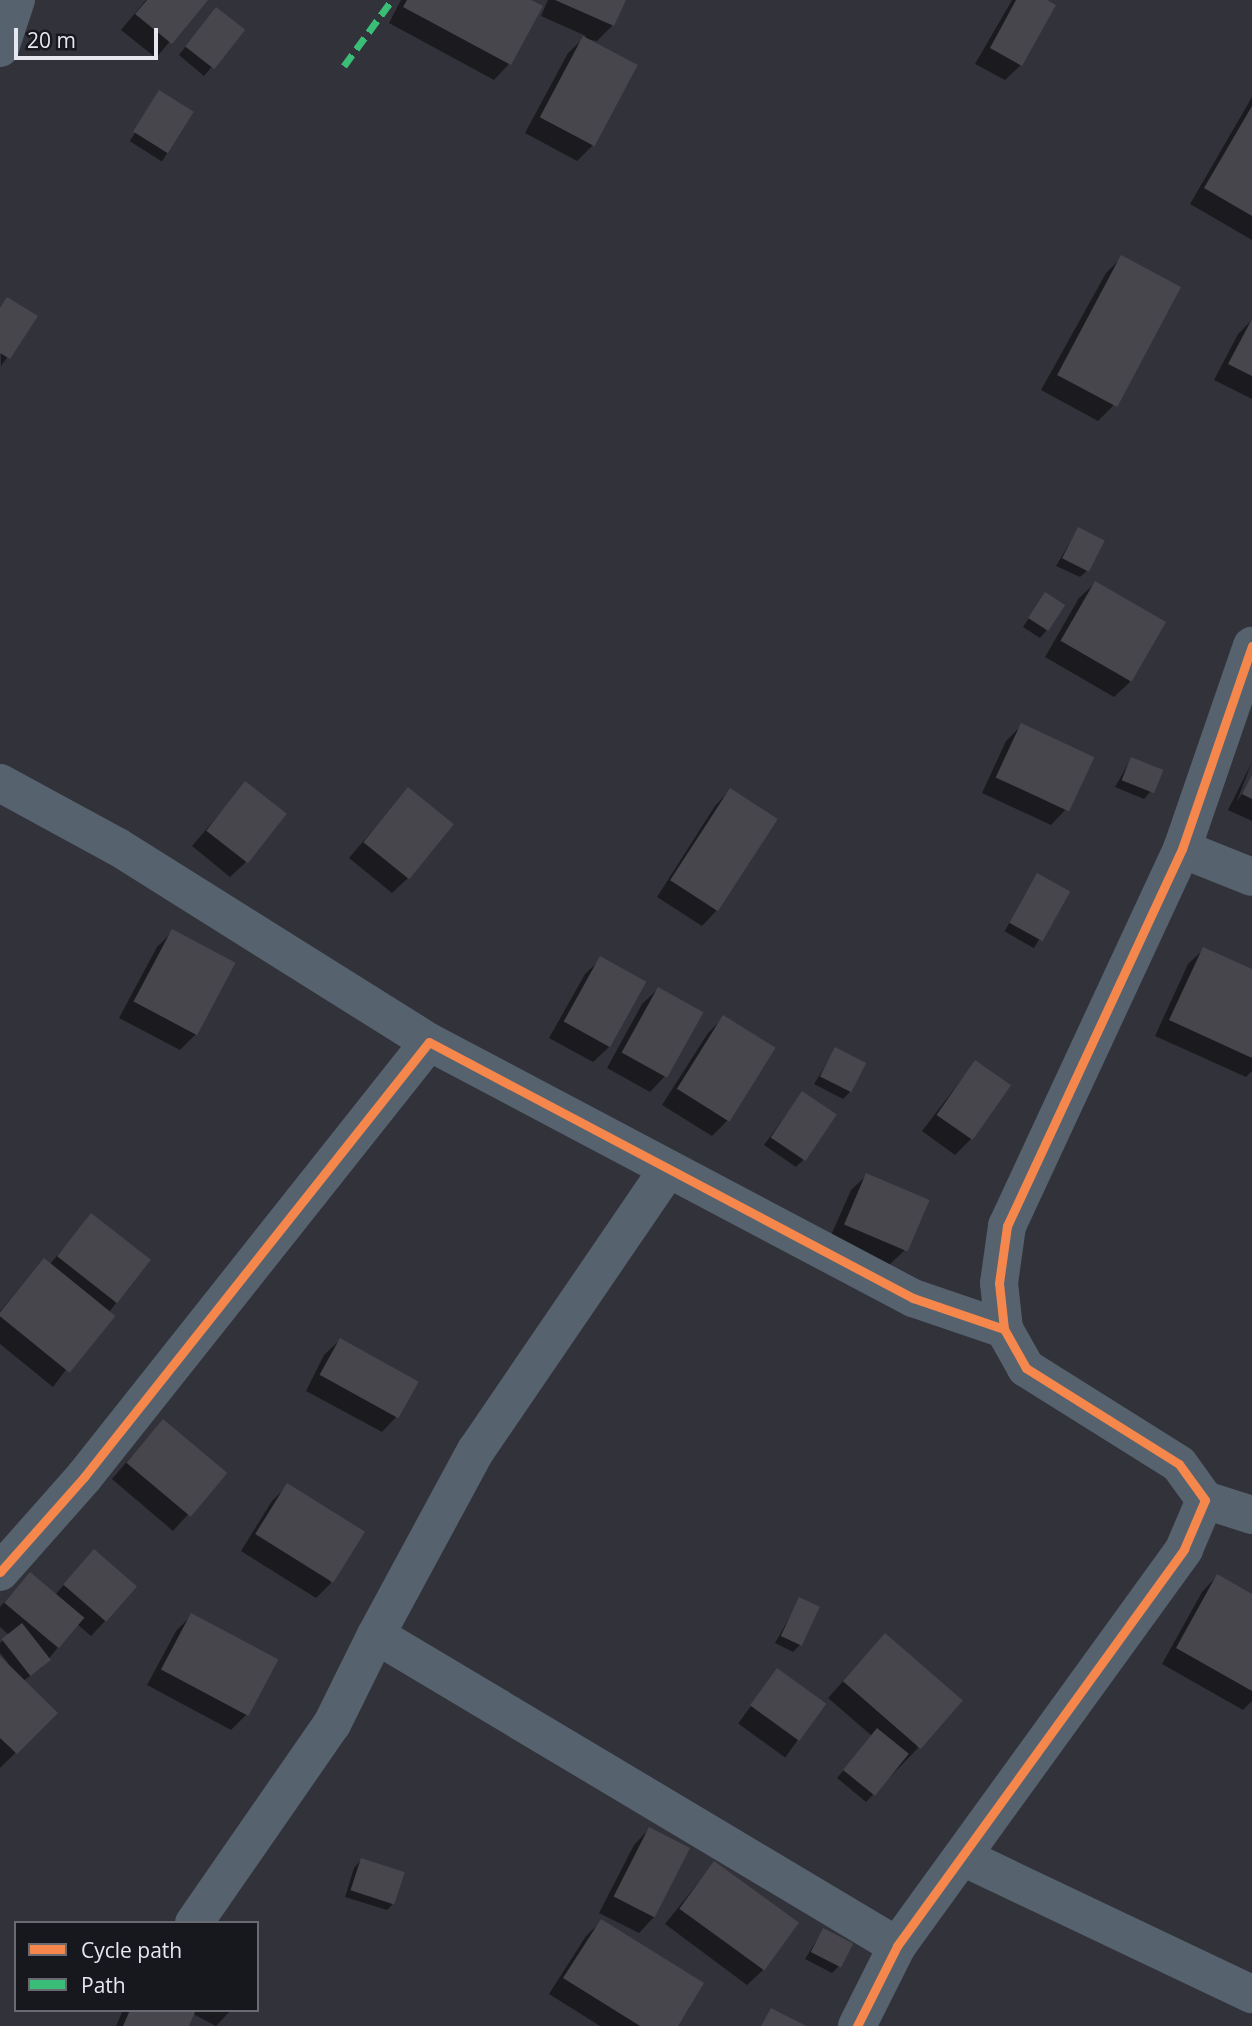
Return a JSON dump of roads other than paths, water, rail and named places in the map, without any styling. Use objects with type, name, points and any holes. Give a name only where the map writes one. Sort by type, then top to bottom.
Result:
[{"type":"street","points":[[0,48],[16,0]]},
{"type":"street","points":[[1252,646],[1182,849],[1007,1226],[999,1283],[1004,1329],[1026,1368],[1179,1464],[1205,1500],[1252,1515]]},
{"type":"street","points":[[0,783],[118,847],[429,1042],[913,1298],[1004,1329]]},
{"type":"street","points":[[1182,849],[1252,877]]},
{"type":"street","points":[[0,1572],[84,1477],[429,1042]]},
{"type":"street","points":[[195,1921],[332,1724],[376,1635],[476,1450],[668,1169]]},
{"type":"street","points":[[857,2026],[897,1947],[1184,1549],[1205,1500]]},
{"type":"street","points":[[376,1635],[897,1947]]},
{"type":"street","points":[[963,1857],[1252,1994]]}]
